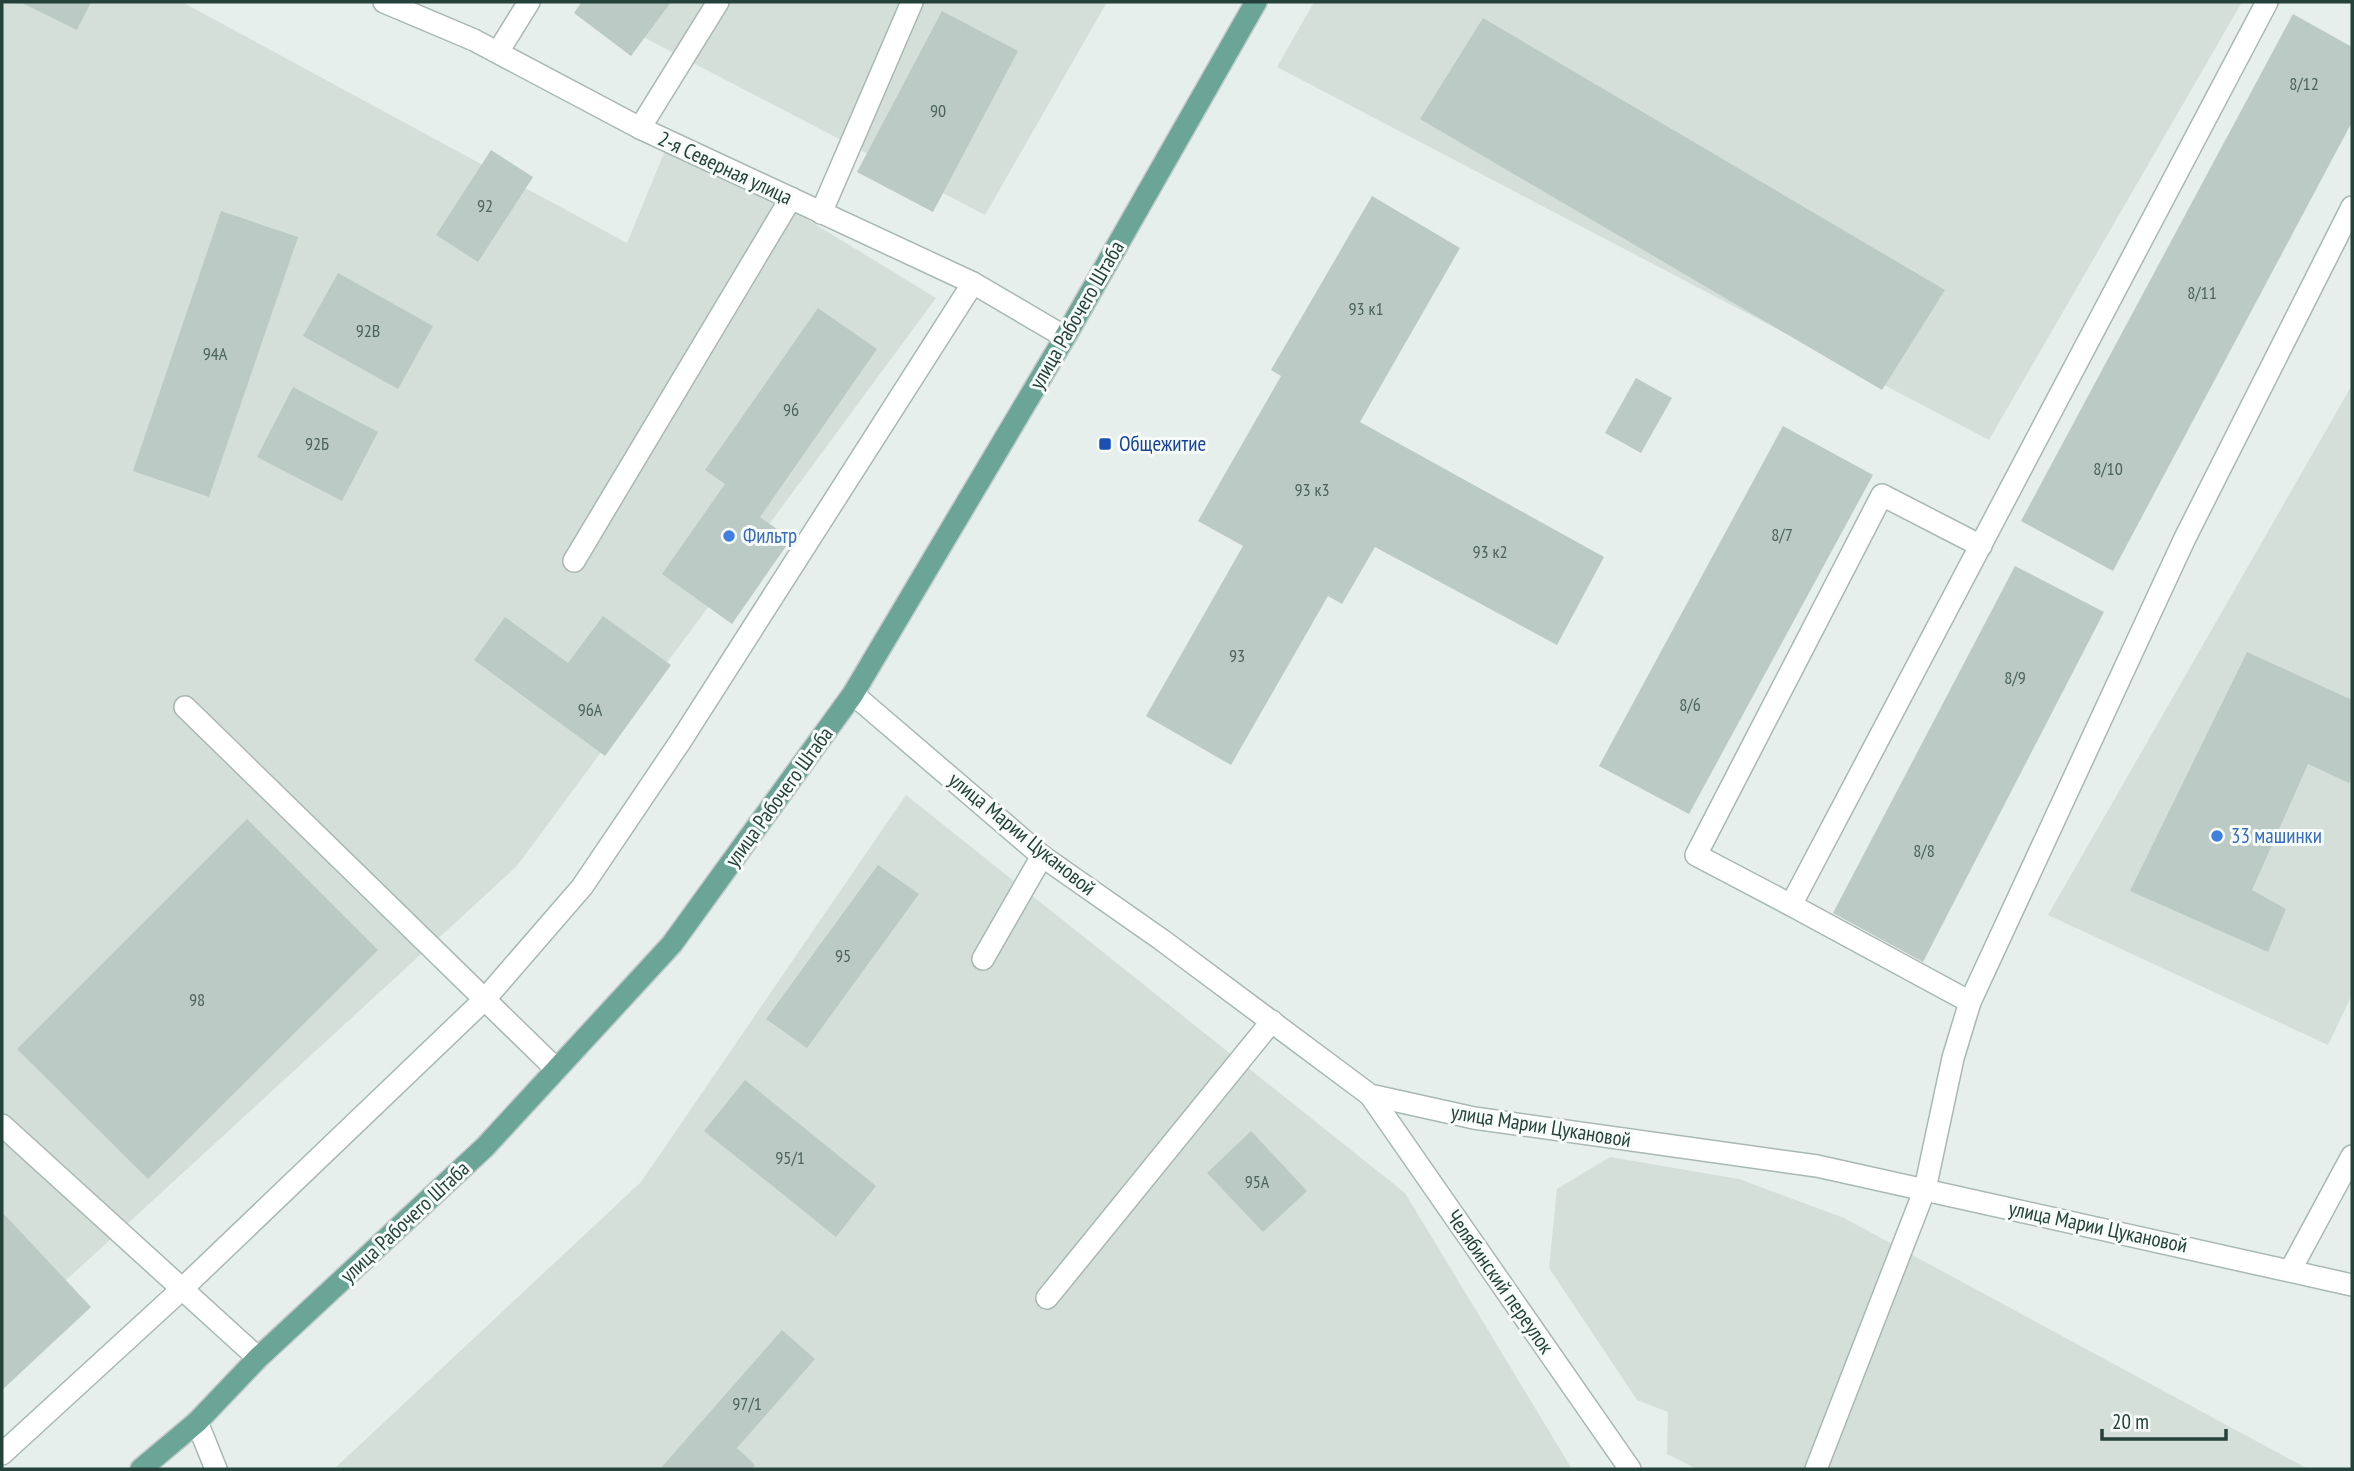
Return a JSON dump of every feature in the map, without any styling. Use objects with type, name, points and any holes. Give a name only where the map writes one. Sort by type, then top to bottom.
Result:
[{"type":"main road","name":"улица Рабочего Штаба","points":[[141,1469],[197,1422],[258,1359],[485,1147],[672,944],[853,694],[1065,337],[1256,2]]},
{"type":"street","name":"2-я Северная улица","points":[[384,2],[498,52],[640,128],[973,283],[1065,337]]},
{"type":"street","points":[[498,52],[529,2]]},
{"type":"street","points":[[640,128],[719,2]]},
{"type":"street","points":[[821,213],[912,2]]},
{"type":"street","points":[[1791,905],[2267,2]]},
{"type":"street","points":[[574,561],[791,198]]},
{"type":"street","points":[[1816,1469],[1925,1189],[1954,1058],[1970,1002],[2185,538],[2352,207]]},
{"type":"street","points":[[2,1454],[182,1289],[485,999],[582,887],[680,742],[973,283]]},
{"type":"street","points":[[1970,1002],[1696,855],[1882,495],[1981,546]]},
{"type":"street","name":"улица Марии Цукановой","points":[[853,694],[1042,856],[1370,1095],[1474,1118],[1817,1166],[2291,1269],[2352,1285]]},
{"type":"street","points":[[185,708],[556,1069]]},
{"type":"street","points":[[983,959],[1042,856]]},
{"type":"street","points":[[1047,1298],[1272,1021]]},
{"type":"street","name":"Челябинский переулок","points":[[1370,1095],[1630,1469]]},
{"type":"street","points":[[2,1125],[258,1359]]},
{"type":"street","points":[[2291,1269],[2352,1156]]},
{"type":"street","points":[[197,1422],[216,1469]]},
{"type":"shaded area","points":[[2,2],[182,2],[627,243],[671,136],[936,298],[517,866],[2,1339]]},
{"type":"shaded area","points":[[576,2],[1107,2],[985,215]]},
{"type":"shaded area","points":[[1314,2],[2242,2],[1989,440],[1277,67]]},
{"type":"shaded area","points":[[2352,385],[2352,995],[2328,1045],[2048,915]]},
{"type":"shaded area","points":[[906,795],[1405,1193],[1572,1469],[334,1469],[641,1182]]},
{"type":"shaded area","points":[[1610,1157],[1739,1179],[1844,1218],[2308,1469],[1697,1469],[1667,1454],[1668,1412],[1637,1400],[1549,1268],[1557,1189]]},
{"type":"building","points":[[20,2],[91,2],[77,30]]},
{"type":"building","points":[[582,2],[671,2],[631,56],[574,13]]},
{"type":"building","points":[[942,11],[1018,51],[933,212],[857,172]]},
{"type":"building","points":[[2293,14],[2352,47],[2352,122],[2113,571],[2021,521]]},
{"type":"building","points":[[1483,18],[1945,290],[1882,390],[1420,119]]},
{"type":"building","points":[[491,150],[533,177],[478,262],[436,235]]},
{"type":"building","points":[[1372,196],[1460,248],[1360,422],[1604,557],[1557,645],[1375,547],[1342,604],[1328,596],[1231,765],[1146,716],[1243,546],[1198,521],[1281,376],[1271,370]]},
{"type":"building","points":[[221,211],[298,237],[209,497],[133,471]]},
{"type":"building","points":[[338,273],[433,326],[398,389],[303,336]]},
{"type":"building","points":[[818,308],[877,349],[760,517],[791,539],[732,624],[662,574],[725,484],[705,470]]},
{"type":"building","points":[[1636,378],[1672,398],[1641,453],[1605,433]]},
{"type":"building","points":[[293,387],[378,432],[342,501],[257,457]]},
{"type":"building","points":[[1783,426],[1873,475],[1689,814],[1599,766]]},
{"type":"building","points":[[2015,566],[2104,612],[1923,962],[1833,913]]},
{"type":"building","points":[[603,616],[671,665],[605,756],[474,660],[505,617],[568,663]]},
{"type":"building","name":"33 машинки","points":[[2247,652],[2352,700],[2352,775],[2349,783],[2308,764],[2252,890],[2286,909],[2268,952],[2130,891]]},
{"type":"building","points":[[247,819],[378,950],[148,1179],[17,1049]]},
{"type":"building","points":[[878,865],[919,894],[807,1048],[766,1019]]},
{"type":"building","points":[[745,1080],[876,1186],[836,1237],[704,1131]]},
{"type":"building","points":[[1251,1131],[1307,1191],[1263,1232],[1207,1173]]},
{"type":"building","points":[[2,1212],[91,1307],[2,1390]]},
{"type":"building","points":[[782,1330],[815,1359],[737,1448],[755,1465],[752,1469],[660,1469]]},
{"type":"place","name":"Общежитие","points":[[1105,444]]},
{"type":"place","name":"Фильтр","points":[[729,536]]},
{"type":"place","name":"33 машинки","points":[[2217,836]]}]
